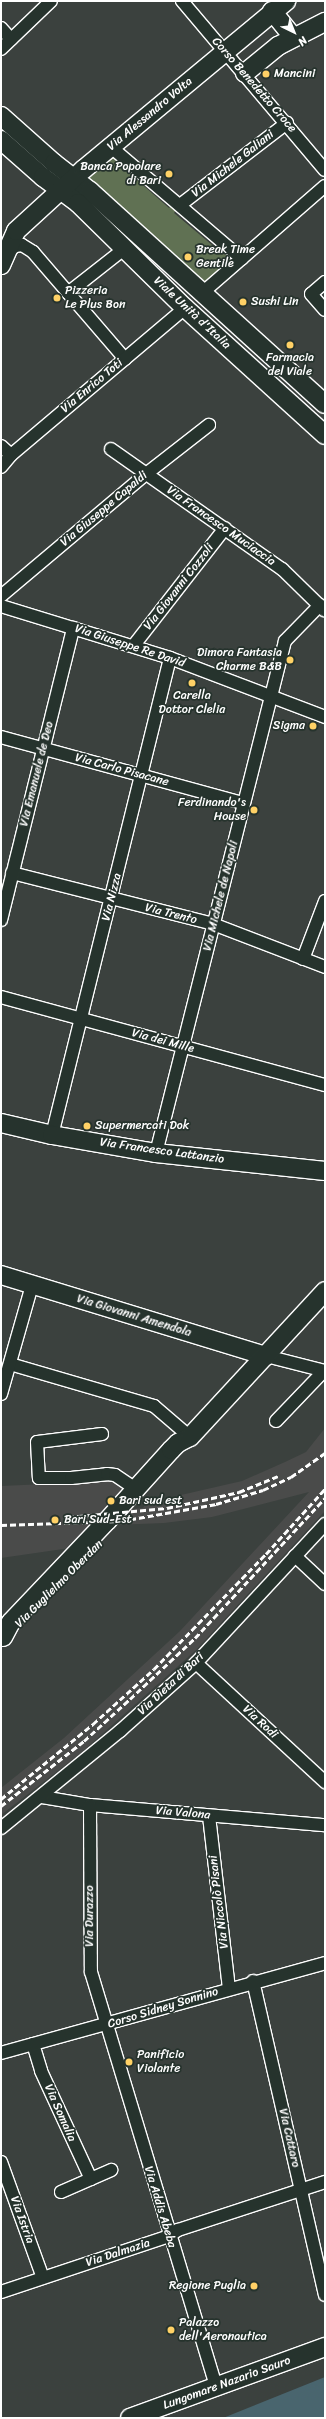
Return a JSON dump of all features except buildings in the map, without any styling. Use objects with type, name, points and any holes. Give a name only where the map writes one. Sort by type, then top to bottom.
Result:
[{"type":"main road","name":"Via Alessandro Volta","points":[[3,259],[16,231],[111,147],[279,6]]},
{"type":"main road","points":[[279,6],[293,37]]},
{"type":"main road","points":[[245,73],[278,46],[325,22]]},
{"type":"main road","name":"Viale Unità d'Italia","points":[[1,116],[54,163],[75,178],[201,294],[325,404]]},
{"type":"main road","name":"Viale Unità d'Italia","points":[[1,140],[61,191],[78,203],[185,308],[325,435]]},
{"type":"main road","points":[[261,376],[266,366],[276,360]]},
{"type":"main road","name":"Via Francesco Lattanzio","points":[[1,1123],[52,1135],[156,1153],[325,1171]]},
{"type":"main road","name":"Via Giovanni Amendola","points":[[1,1275],[266,1356]]},
{"type":"main road","name":"Via Guglielmo Oberdan","points":[[2,1638],[18,1628],[79,1566],[180,1458],[190,1437],[325,1291]]},
{"type":"main road","name":"Via Guglielmo Oberdan","points":[[2,1638],[11,1622],[178,1443],[190,1437]]},
{"type":"main road","name":"Lungomare Nazario Sauro","points":[[130,2418],[325,2347]]},
{"type":"street","name":"Corso Benedetto Croce","points":[[182,1],[245,73],[325,170]]},
{"type":"street","points":[[1,49],[46,2]]},
{"type":"street","points":[[1,28],[11,39]]},
{"type":"street","name":"Via Michele Galiani","points":[[180,205],[287,123]]},
{"type":"street","points":[[111,147],[242,259]]},
{"type":"street","points":[[201,294],[325,186]]},
{"type":"street","points":[[3,259],[15,246],[26,247],[68,292],[125,359]]},
{"type":"street","points":[[68,292],[124,249]]},
{"type":"street","points":[[325,282],[311,294],[325,310]]},
{"type":"street","name":"Via Enrico Toti","points":[[1,467],[11,455],[185,308]]},
{"type":"street","name":"Via Giuseppe Capaldi","points":[[1,596],[146,474],[209,426]]},
{"type":"street","points":[[1,446],[11,455]]},
{"type":"street","name":"Via Francesco Muciaccia","points":[[111,448],[282,569],[322,608]]},
{"type":"street","name":"Via Giovanni Cozzoli","points":[[134,646],[225,528]]},
{"type":"street","name":"Via Giuseppe Re David","points":[[1,606],[170,658],[271,698],[325,717]]},
{"type":"street","name":"Via Michele de Napoli","points":[[156,1153],[285,640],[322,608]]},
{"type":"street","name":"Via Emanuele de Deo","points":[[1,920],[73,628]]},
{"type":"street","name":"Via Nizza","points":[[52,1135],[112,899],[170,658]]},
{"type":"street","name":"Via Carlo Pisacane","points":[[1,737],[244,803]]},
{"type":"street","name":"Via Trento","points":[[12,873],[214,924],[325,967]]},
{"type":"street","points":[[304,959],[325,901]]},
{"type":"street","name":"Via dei Mille","points":[[1,998],[325,1084]]},
{"type":"street","points":[[1,1394],[32,1285]]},
{"type":"street","points":[[266,1356],[324,1371],[276,1421]]},
{"type":"street","points":[[10,1364],[154,1406],[190,1437]]},
{"type":"street","points":[[102,1434],[37,1442],[39,1478],[71,1478],[107,1474],[116,1475],[136,1489]]},
{"type":"street","name":"Via Dieta di Bari","points":[[1,1828],[120,1731],[196,1663],[325,1524]]},
{"type":"street","points":[[295,1556],[325,1584]]},
{"type":"street","name":"Via Rodi","points":[[196,1663],[325,1782]]},
{"type":"street","name":"Via Valona","points":[[42,1796],[90,1805],[324,1825]]},
{"type":"street","name":"Via Durazzo","points":[[90,1805],[91,1972],[105,2026]]},
{"type":"street","name":"Via Niccolò Pisani","points":[[209,1816],[229,1988]]},
{"type":"street","name":"Corso Sidney Sonnino","points":[[1,2053],[105,2026],[253,1981],[325,1963]]},
{"type":"street","name":"Via Cattaro","points":[[253,1981],[325,2295]]},
{"type":"street","name":"Via Addis Abeba","points":[[105,2026],[216,2387]]},
{"type":"street","name":"Via Somalia","points":[[33,2044],[41,2071],[91,2179]]},
{"type":"street","name":"Via Istria","points":[[1,2162],[43,2278]]},
{"type":"street","points":[[61,2192],[111,2170]]},
{"type":"street","name":"Via Dalmazia","points":[[1,2292],[169,2236],[178,2230],[325,2182]]},
{"type":"shaded area","points":[[325,1428],[325,1511],[196,1650],[81,1753],[1,1815],[1,1788],[64,1738],[180,1631],[309,1492],[212,1517],[164,1523],[89,1526],[70,1548],[1,1558],[1,1486],[112,1481],[122,1484],[130,1490],[112,1511],[143,1508],[146,1503],[242,1481],[306,1452]]},
{"type":"green space","points":[[114,156],[123,163],[121,166],[169,208],[172,205],[177,209],[174,213],[218,250],[220,247],[229,255],[231,260],[205,284],[87,181],[87,177]]},
{"type":"water","points":[[325,2377],[325,2418],[223,2418]]},
{"type":"railway","points":[[1,1525],[121,1521],[216,1504],[263,1490],[291,1477],[325,1453]]},
{"type":"railway","points":[[68,1517],[167,1508],[239,1492],[278,1476]]},
{"type":"railway","points":[[1,1799],[93,1724],[154,1669],[266,1554],[325,1489]]},
{"type":"railway","points":[[1,1806],[84,1741],[195,1638],[325,1498]]},
{"type":"place","name":"Mancini","points":[[266,74]]},
{"type":"place","name":"Banca Popolare di Bari","points":[[169,174]]},
{"type":"place","name":"Break Time Gentile","points":[[188,257]]},
{"type":"place","name":"Pizzeria Le Plus Bon","points":[[57,298]]},
{"type":"place","name":"Sushi Lin","points":[[243,302]]},
{"type":"place","name":"Farmacia del Viale","points":[[290,345]]},
{"type":"place","name":"Dimora Fantasia Charme B&B","points":[[290,660]]},
{"type":"place","name":"Carella Dottor Clelia","points":[[192,683]]},
{"type":"place","name":"Sigma","points":[[313,726]]},
{"type":"place","name":"Ferdinando's House","points":[[254,810]]},
{"type":"place","name":"Supermercati Dok","points":[[87,1126]]},
{"type":"place","name":"Bari sud est","points":[[111,1501]]},
{"type":"place","name":"Bari Sud-Est","points":[[55,1520]]},
{"type":"place","name":"Panificio Violante","points":[[129,2062]]},
{"type":"place","name":"Regione Puglia","points":[[254,2286]]},
{"type":"place","name":"Palazzo dell'Aeronautica","points":[[171,2330]]}]
